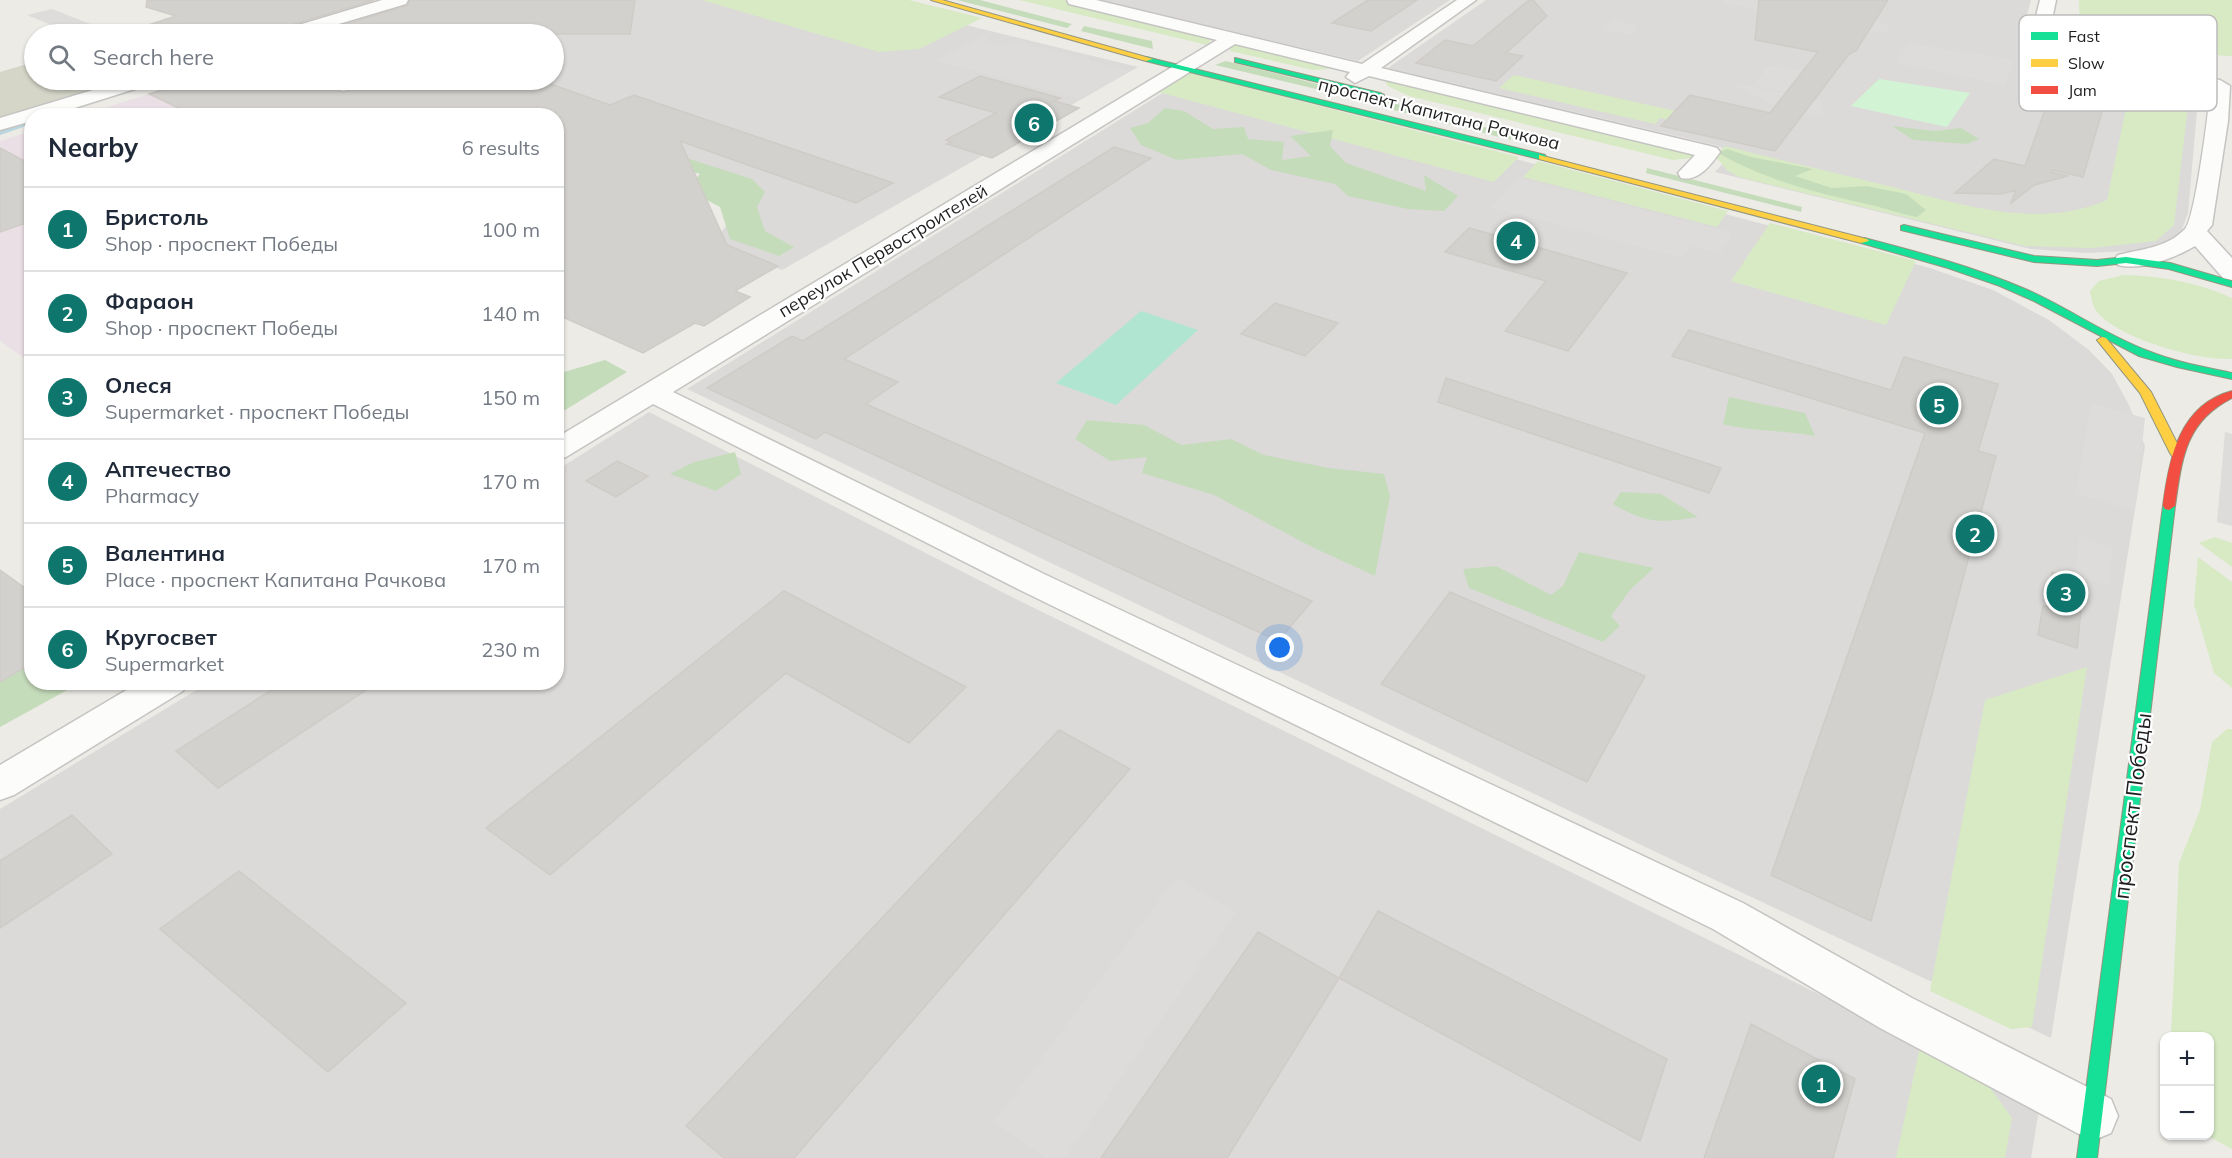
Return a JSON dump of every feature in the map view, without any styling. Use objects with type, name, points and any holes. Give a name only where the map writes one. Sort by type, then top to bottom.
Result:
[{"type":"street","points":[[321,24],[400,0]]},
{"type":"street","name":"проспект Капитана Рачкова","points":[[934,0],[1183,58],[1530,154],[1936,260],[2005,284],[2073,315]]},
{"type":"street","points":[[1074,0],[1710,152],[1689,173]]},
{"type":"street","points":[[1343,85],[1468,0]]},
{"type":"street","points":[[2045,15],[2048,0]]},
{"type":"street","name":"переулок Первостроителей","points":[[564,445],[1183,58],[1209,53],[1232,38]]},
{"type":"street","points":[[1209,53],[1391,98]]},
{"type":"street","points":[[1892,225],[2034,259],[2097,263],[2126,261],[2153,256],[2180,245],[2196,233],[2200,225],[2225,123],[2220,86],[2217,85]]},
{"type":"street","points":[[52,108],[111,90]]},
{"type":"street","points":[[0,124],[24,117]]},
{"type":"street","points":[[2196,233],[2232,273]]},
{"type":"street","points":[[1936,260],[1948,239]]},
{"type":"street","points":[[2126,261],[2170,266],[2232,284]]},
{"type":"street","points":[[2066,277],[2074,271],[2097,263]]},
{"type":"street","points":[[2061,292],[2073,315],[2088,326],[2131,348],[2178,365],[2232,376]]},
{"type":"street","points":[[2088,326],[2129,369],[2157,410],[2176,453]]},
{"type":"street","points":[[652,392],[1032,582],[1728,916],[1896,1013],[2094,1116]]},
{"type":"street","points":[[2176,453],[2197,415],[2220,398],[2232,394]]},
{"type":"street","name":"проспект Победы","points":[[2086,1158],[2094,1116],[2176,453]]},
{"type":"street","points":[[0,784],[157,690]]},
{"type":"shaded area","points":[[426,0],[864,0],[1138,67],[782,270],[713,243],[752,192],[564,119],[564,108],[524,108],[473,90],[564,90],[564,24],[349,24]]},
{"type":"shaded area","points":[[1100,0],[1450,0],[1358,61]]},
{"type":"shaded area","points":[[1486,0],[2031,0],[2027,15],[2019,15],[2019,111],[2197,111],[2188,213],[2180,235],[2163,245],[2132,251],[2085,253],[2031,249],[1715,172],[1729,157],[1727,150],[1715,145],[1388,68]]},
{"type":"shaded area","points":[[1724,0],[1777,0],[1876,19],[1891,28],[1885,33],[1722,3]]},
{"type":"shaded area","points":[[52,9],[90,24],[49,24],[27,15]]},
{"type":"shaded area","points":[[1612,19],[1635,25],[1638,30],[1630,34],[1603,31]]},
{"type":"shaded area","points":[[989,34],[986,41],[1001,45],[1018,42],[1130,71],[1079,99],[934,60]]},
{"type":"shaded area","points":[[1908,43],[2014,60],[2005,85],[1897,63],[1901,51]]},
{"type":"shaded area","points":[[24,65],[24,90],[94,90],[34,108],[24,108],[24,111],[0,118],[0,72]]},
{"type":"shaded area","points":[[1769,65],[1816,74],[1810,83],[1793,81],[1785,92],[1753,86]]},
{"type":"shaded area","points":[[1193,74],[1930,268],[1993,290],[2049,320],[2089,350],[2112,374],[2129,405],[2145,446],[2051,1038],[1679,863],[687,389]]},
{"type":"shaded area","points":[[1733,83],[1822,101],[1823,118],[1778,108]]},
{"type":"shaded area","points":[[149,94],[180,108],[104,108]]},
{"type":"shaded area","points":[[24,133],[24,358],[0,341],[0,141]]},
{"type":"shaded area","points":[[1519,178],[1732,233],[1720,253],[1692,245],[1682,258],[1491,207]]},
{"type":"shaded area","points":[[2091,403],[2145,418],[2135,511],[2076,493]]},
{"type":"shaded area","points":[[649,412],[1014,598],[2040,1103],[2031,1158],[0,1158],[0,809],[196,690],[564,690],[564,466]]},
{"type":"shaded area","points":[[2225,432],[2232,434],[2232,526],[2217,522]]},
{"type":"shaded area","points":[[2079,537],[2112,547],[2110,586],[2075,575]]},
{"type":"shaded area","points":[[1176,878],[1236,912],[1065,1158],[1046,1158],[994,1122]]},
{"type":"green space","points":[[702,0],[909,0],[982,18],[919,49],[879,52]]},
{"type":"green space","points":[[957,0],[980,0],[1072,24],[1067,28]]},
{"type":"green space","points":[[1019,0],[1064,0],[1204,34],[1211,40],[1207,45]]},
{"type":"green space","points":[[2079,0],[2232,0],[2232,56],[2217,55],[2217,15],[2079,15]]},
{"type":"green space","points":[[1084,26],[1152,41],[1153,49],[1081,31]]},
{"type":"green space","points":[[1246,44],[1348,68],[1313,70],[1230,51],[1232,45]]},
{"type":"green space","points":[[1226,61],[1345,91],[1341,95],[1215,65]]},
{"type":"green space","points":[[1190,73],[1519,157],[1494,182],[1158,92]]},
{"type":"green space","points":[[1514,75],[1716,120],[1709,129],[1660,118],[1655,124],[1499,88]]},
{"type":"green space","points":[[1381,76],[1697,152],[1692,158],[1673,160],[1409,96],[1388,86]]},
{"type":"green space","points":[[1879,79],[1970,93],[1947,127],[1851,106]]},
{"type":"green space","points":[[1370,97],[1511,134],[1511,140],[1359,101]]},
{"type":"green space","points":[[1165,108],[1184,111],[1213,129],[1244,127],[1248,139],[1284,142],[1282,160],[1311,156],[1290,136],[1333,130],[1330,146],[1346,163],[1426,191],[1424,175],[1458,196],[1444,211],[1408,209],[1348,196],[1335,184],[1271,170],[1242,154],[1177,160],[1141,145],[1130,128],[1148,123]]},
{"type":"green space","points":[[2125,111],[2187,111],[2174,225],[2156,241],[2092,248],[2025,246],[1739,177],[1728,171],[1715,156],[1725,146],[1964,205],[1993,210],[2051,213],[2080,209],[2107,200]]},
{"type":"green space","points":[[1892,126],[1935,131],[1961,128],[1979,139],[1967,144],[1913,140]]},
{"type":"green space","points":[[627,139],[752,179],[765,192],[757,207],[765,231],[794,247],[779,256],[730,239],[720,207],[686,189],[700,174],[654,160]]},
{"type":"green space","points":[[1727,149],[1751,157],[1813,169],[1795,176],[1832,188],[1867,186],[1906,194],[1926,210],[1917,217],[1790,184],[1718,153]]},
{"type":"green space","points":[[1538,161],[1728,211],[1717,227],[1523,177]]},
{"type":"green space","points":[[1647,168],[1802,207],[1801,212],[1646,173]]},
{"type":"green space","points":[[1770,223],[1916,261],[1886,325],[1731,281]]},
{"type":"green space","points":[[2123,275],[2179,281],[2232,298],[2232,359],[2199,356],[2158,346],[2105,320],[2095,309],[2090,291],[2099,281]]},
{"type":"green space","points":[[1141,311],[1198,330],[1116,405],[1056,383]]},
{"type":"green space","points":[[605,360],[627,372],[564,411],[564,372]]},
{"type":"green space","points":[[1729,397],[1805,413],[1815,436],[1723,424]]},
{"type":"green space","points":[[1087,420],[1144,425],[1182,445],[1231,439],[1264,455],[1329,468],[1384,474],[1390,496],[1375,576],[1312,547],[1214,495],[1142,473],[1147,457],[1110,461],[1075,439]]},
{"type":"green space","points":[[735,452],[741,474],[716,491],[670,474],[694,462]]},
{"type":"green space","points":[[1621,492],[1661,494],[1698,517],[1663,521],[1635,515],[1613,504]]},
{"type":"green space","points":[[2215,537],[2232,543],[2232,567],[2199,543]]},
{"type":"green space","points":[[1579,552],[1654,568],[1630,590],[1611,616],[1620,626],[1603,642],[1469,588],[1463,569],[1496,566],[1551,595],[1563,586]]},
{"type":"green space","points":[[2198,557],[2232,582],[2232,688],[2214,673],[2194,604]]},
{"type":"green space","points":[[2087,667],[2032,1027],[2011,1029],[1930,991],[1985,700]]},
{"type":"green space","points":[[24,668],[24,690],[67,690],[0,727],[0,676],[4,678]]},
{"type":"green space","points":[[2227,729],[2232,729],[2232,1149],[2214,1139],[2214,1032],[2171,1032],[2179,863],[2200,810],[2212,742]]},
{"type":"green space","points":[[1923,1033],[1983,1078],[2012,1118],[2005,1158],[1896,1158]]},
{"type":"building","points":[[147,0],[374,0],[294,24],[151,24],[176,16],[146,7]]},
{"type":"building","points":[[410,0],[635,0],[630,34],[564,34],[564,24],[345,24],[407,6]]},
{"type":"building","points":[[1368,0],[1417,0],[1371,31],[1332,23]]},
{"type":"building","points":[[1529,0],[1533,0],[1547,16],[1506,53],[1523,56],[1496,81],[1416,63],[1445,40],[1473,46]]},
{"type":"building","points":[[1759,0],[1888,0],[1856,51],[1849,54],[1775,151],[1661,126],[1690,95],[1770,113],[1818,52],[1755,40]]},
{"type":"building","points":[[980,76],[1060,98],[1054,101],[1079,108],[992,158],[947,144],[951,142],[946,140],[996,113],[939,97]]},
{"type":"building","points":[[564,89],[610,105],[634,95],[893,183],[856,203],[680,141],[727,245],[778,266],[735,291],[750,297],[704,326],[695,323],[643,353],[564,318],[564,108],[178,108],[149,94],[162,90],[338,90],[343,92],[349,90]]},
{"type":"building","points":[[2044,111],[2102,111],[2083,177],[2053,170],[2051,172],[2068,176],[2034,185],[2011,203],[2016,190],[2001,194],[1955,193],[1994,159],[2025,166]]},
{"type":"building","points":[[1114,147],[1151,158],[844,359],[898,382],[866,404],[1312,601],[1278,641],[825,432],[816,439],[707,388],[792,336],[803,341]]},
{"type":"building","points":[[0,148],[24,161],[24,224],[0,232]]},
{"type":"building","points":[[1469,228],[1627,273],[1568,351],[1505,331],[1546,281],[1445,252]]},
{"type":"building","points":[[1275,303],[1338,323],[1305,356],[1241,334]]},
{"type":"building","points":[[1689,330],[1891,390],[1904,357],[1998,384],[1978,451],[1996,456],[1871,921],[1771,875],[1925,433],[1672,356]]},
{"type":"building","points":[[1446,378],[1721,468],[1709,493],[1438,402]]},
{"type":"building","points":[[617,461],[648,476],[616,497],[586,481]]},
{"type":"building","points":[[0,570],[24,587],[24,668],[0,682]]},
{"type":"building","points":[[2052,572],[2084,583],[2077,648],[2038,635],[2043,606],[2047,607]]},
{"type":"building","points":[[784,591],[966,687],[909,743],[786,673],[550,875],[486,828]]},
{"type":"building","points":[[1450,592],[1645,676],[1587,782],[1381,684]]},
{"type":"building","points":[[271,690],[366,690],[218,788],[176,751]]},
{"type":"building","points":[[1059,730],[1130,769],[794,1158],[724,1158],[686,1126]]},
{"type":"building","points":[[72,815],[112,854],[0,928],[0,861]]},
{"type":"building","points":[[239,871],[406,1003],[328,1072],[160,929]]},
{"type":"building","points":[[1378,911],[1667,1059],[1640,1141],[1339,978]]},
{"type":"building","points":[[1258,932],[1339,978],[1227,1158],[1101,1158]]},
{"type":"building","points":[[1751,1024],[1855,1079],[1833,1158],[1704,1158]]},
{"type":"waterway","points":[[0,132],[24,124]]},
{"type":"traffic: fast","points":[[1149,59],[1542,157]]},
{"type":"traffic: fast","points":[[1238,60],[1380,95]]},
{"type":"traffic: fast","points":[[1904,228],[2034,259],[2097,263],[2126,260],[2170,266],[2232,284]]},
{"type":"traffic: fast","points":[[1864,241],[1952,266],[2004,284],[2037,298],[2115,340],[2156,358],[2232,376]]},
{"type":"traffic: fast","points":[[2087,1158],[2169,506]]},
{"type":"traffic: slow","points":[[934,0],[1149,59]]},
{"type":"traffic: slow","points":[[1542,157],[1864,241]]},
{"type":"traffic: slow","points":[[2102,340],[2145,392],[2176,453]]},
{"type":"traffic: jam","points":[[2169,506],[2174,470],[2183,439],[2201,413],[2232,394]]},
{"type":"place","name":"Кругосвет","points":[[1034,123]]},
{"type":"place","name":"Аптечество","points":[[1516,241]]},
{"type":"place","name":"Валентина","points":[[1939,405]]},
{"type":"place","name":"Фараон","points":[[1975,534]]},
{"type":"place","name":"Олеся","points":[[2066,593]]},
{"type":"place","name":"Бристоль","points":[[1821,1084]]}]
